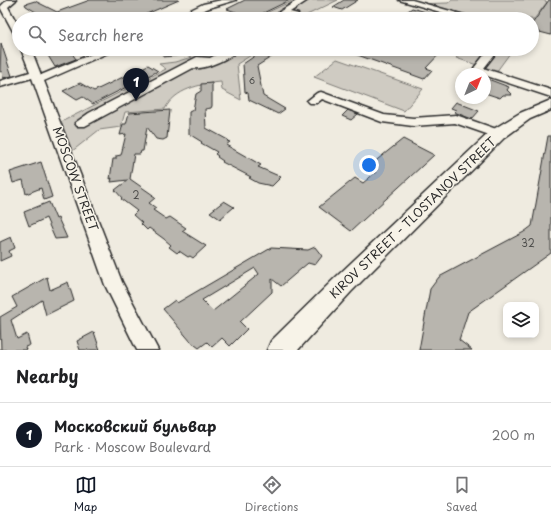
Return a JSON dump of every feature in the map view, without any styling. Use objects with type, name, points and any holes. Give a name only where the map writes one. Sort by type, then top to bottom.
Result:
[{"type":"main road","name":"KIROV STREET - TLOSTANOV STREET","points":[[279,348],[498,134],[525,116],[551,104]]},
{"type":"street","points":[[192,12],[206,6],[232,0]]},
{"type":"street","points":[[283,12],[308,0]]},
{"type":"street","points":[[403,0],[448,12]]},
{"type":"street","points":[[6,2],[5,9],[12,22]]},
{"type":"street","name":"MOSCOW STREET","points":[[29,56],[114,285],[149,349]]},
{"type":"street","points":[[0,84],[37,77],[93,56]]},
{"type":"street","points":[[201,63],[210,56]]},
{"type":"street","points":[[85,126],[201,63],[218,56]]},
{"type":"street","points":[[488,56],[479,68],[482,71],[551,94]]},
{"type":"street","points":[[312,101],[321,95],[373,115],[398,121],[456,119],[498,134]]},
{"type":"shaded area","points":[[294,0],[338,0],[313,12],[268,12]]},
{"type":"shaded area","points":[[452,0],[543,0],[547,2],[539,13],[443,12],[412,4],[448,3]]},
{"type":"shaded area","points":[[190,56],[250,56],[237,64],[241,100],[222,90],[221,82],[197,86],[182,92],[175,97],[169,102],[165,109],[125,112],[121,127],[99,130],[71,152],[59,123],[166,69],[159,64],[175,62],[192,57]]},
{"type":"shaded area","points":[[458,56],[508,56],[494,75],[491,73],[491,68],[483,68],[456,58]]},
{"type":"shaded area","points":[[337,59],[423,89],[404,111],[314,77]]},
{"type":"building","points":[[90,0],[179,0],[151,12],[57,12]]},
{"type":"building","points":[[245,0],[290,0],[265,12],[236,12],[227,9]]},
{"type":"building","points":[[344,0],[358,0],[342,10],[333,7]]},
{"type":"building","points":[[549,0],[551,0],[551,35],[539,32],[539,14]]},
{"type":"building","points":[[35,1],[57,12],[36,12],[25,4]]},
{"type":"building","points":[[412,8],[426,12],[407,12]]},
{"type":"building","points":[[1,43],[12,76],[3,78],[2,71],[0,72]]},
{"type":"building","points":[[48,56],[74,56],[76,59],[55,67]]},
{"type":"building","points":[[255,56],[273,56],[257,66],[263,96],[285,109],[278,114],[249,100],[248,93],[245,92],[243,64]]},
{"type":"building","points":[[360,56],[437,56],[426,68],[432,70],[424,79]]},
{"type":"building","points":[[148,65],[158,71],[93,104],[83,97],[77,100],[63,91],[80,83],[94,91]]},
{"type":"building","points":[[491,80],[509,87],[507,90],[512,95],[503,95],[500,98],[491,95]]},
{"type":"building","points":[[212,83],[212,106],[211,108],[205,109],[206,128],[228,140],[227,141],[230,142],[226,145],[261,165],[258,167],[281,177],[272,186],[258,183],[249,178],[251,177],[222,162],[223,161],[215,154],[217,152],[189,134],[189,112],[193,110],[196,94],[201,91],[201,84]]},
{"type":"building","points":[[455,103],[479,111],[472,119],[454,112],[456,110],[451,108]]},
{"type":"building","points":[[170,110],[167,138],[163,140],[156,139],[147,127],[143,151],[141,151],[140,154],[134,154],[130,179],[153,195],[152,196],[155,198],[149,203],[156,208],[153,210],[166,219],[170,217],[186,228],[182,231],[206,246],[193,258],[190,256],[188,257],[179,251],[177,253],[169,247],[171,245],[164,239],[149,228],[147,230],[133,215],[137,211],[121,199],[122,198],[115,190],[128,180],[111,182],[112,178],[110,179],[113,159],[116,159],[116,156],[121,155],[126,134],[120,135],[123,124],[126,124],[129,113]]},
{"type":"building","points":[[348,110],[358,114],[351,120],[342,116]]},
{"type":"building","points":[[548,136],[551,136],[551,253],[468,312],[459,340],[472,350],[419,350],[430,289],[439,277],[524,232],[532,226]]},
{"type":"building","points":[[403,139],[434,155],[351,231],[319,207],[355,178],[363,183],[376,172],[368,167]]},
{"type":"building","points":[[41,162],[52,197],[44,200],[41,188],[26,194],[23,180],[13,183],[10,172]]},
{"type":"building","points":[[224,201],[234,207],[220,219],[210,212]]},
{"type":"building","points":[[49,202],[56,219],[58,218],[67,238],[55,239],[46,218],[29,226],[24,212]]},
{"type":"building","points":[[11,237],[15,248],[9,251],[11,256],[0,261],[0,242]]},
{"type":"building","points":[[315,247],[322,256],[315,265],[308,263],[281,286],[272,279],[272,292],[240,322],[247,329],[230,346],[222,338],[212,347],[207,342],[199,348],[191,342],[163,309],[175,300],[177,303],[271,248],[308,250]],"holes":[[[255,268],[259,274],[213,311],[202,300]]]},
{"type":"building","points":[[47,277],[50,290],[68,282],[74,301],[46,315],[42,300],[11,320],[17,339],[27,334],[30,345],[25,347],[26,350],[1,350],[0,317],[17,307],[12,297]]},
{"type":"building","points":[[94,332],[100,350],[80,350],[77,341]]},
{"type":"place","name":"Московский бульвар","points":[[136,101]]}]
